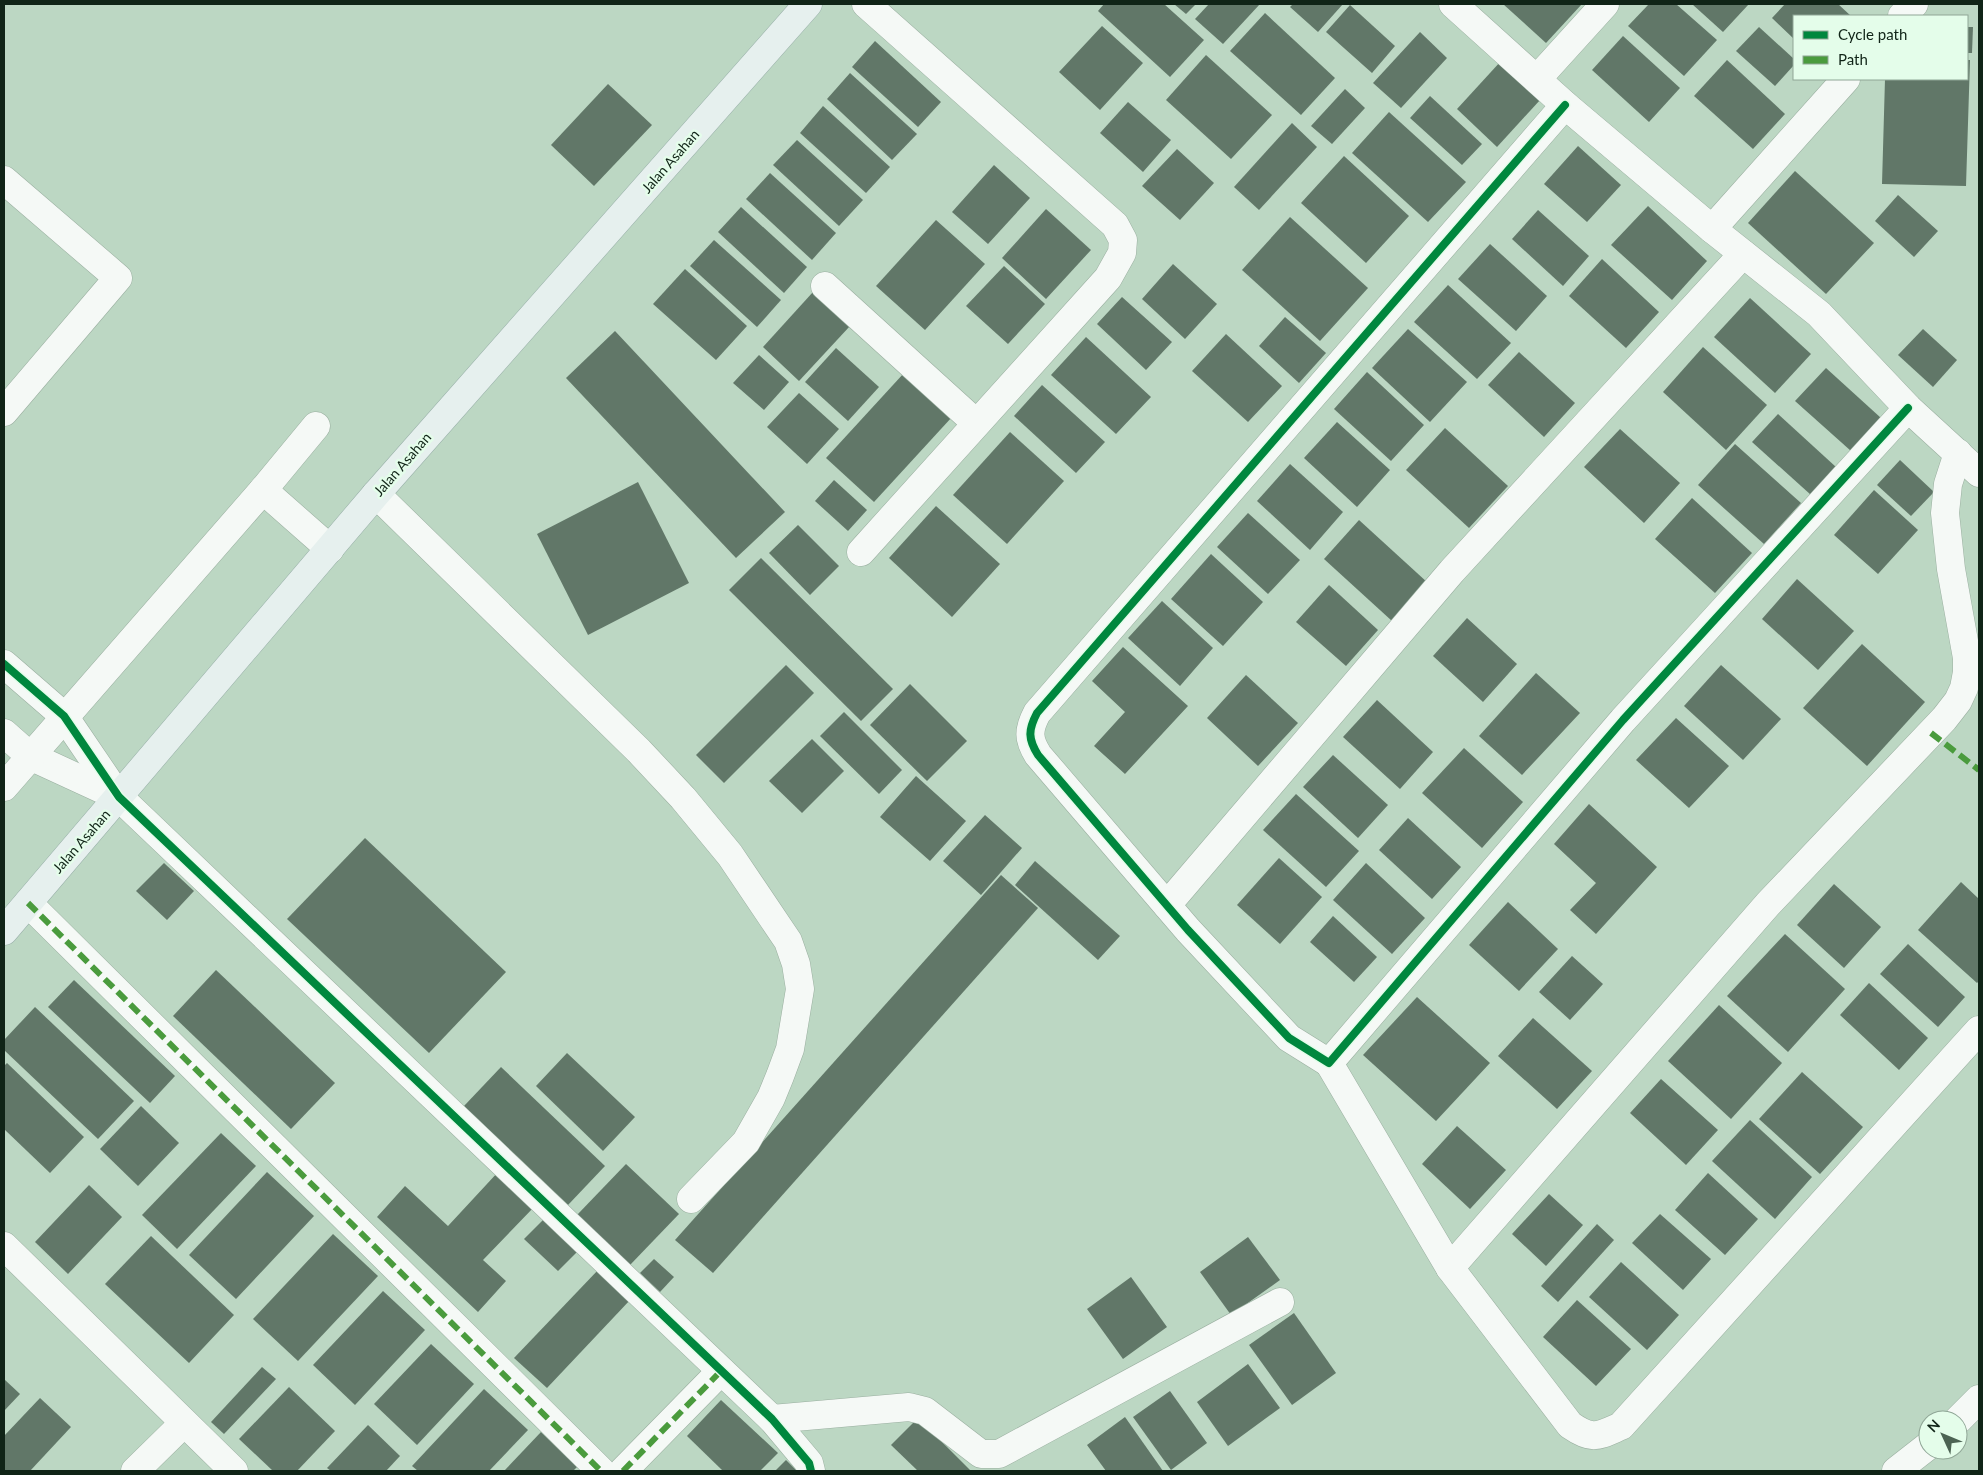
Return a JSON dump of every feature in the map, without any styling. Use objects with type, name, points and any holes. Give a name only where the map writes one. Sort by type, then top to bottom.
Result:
[{"type":"main road","name":"Jalan Asahan","points":[[4,931],[376,494],[808,4]]},
{"type":"street","points":[[861,552],[1108,278],[1122,253],[1123,240],[1115,225],[866,4]]},
{"type":"street","points":[[1453,4],[1565,105],[1712,229],[1819,314],[1908,408],[1979,473]]},
{"type":"street","points":[[1537,79],[1605,4]]},
{"type":"street","points":[[1903,15],[1914,4]]},
{"type":"street","points":[[1712,229],[1845,80]]},
{"type":"street","points":[[1565,105],[1037,713],[1031,724],[1029,735],[1031,744],[1038,755],[1188,930],[1288,1038],[1330,1063],[1450,1268],[1570,1425],[1582,1433],[1598,1436],[1621,1426],[1979,1030]]},
{"type":"street","points":[[4,180],[118,278],[4,412]]},
{"type":"street","points":[[1167,905],[1452,571],[1743,254]]},
{"type":"street","points":[[825,286],[976,423]]},
{"type":"street","points":[[1330,1063],[1623,720],[1908,408]]},
{"type":"street","points":[[4,787],[316,426]]},
{"type":"street","points":[[1450,1268],[1768,904],[1931,733],[1958,701],[1964,688],[1968,658],[1951,569],[1945,513],[1948,484],[1958,453]]},
{"type":"street","points":[[262,490],[330,549]]},
{"type":"street","points":[[376,494],[632,744],[683,798],[730,855],[788,941],[796,964],[800,989],[790,1049],[780,1076],[768,1104],[746,1142],[691,1199]]},
{"type":"street","points":[[4,664],[64,716],[119,797],[772,1420],[809,1463],[811,1471]]},
{"type":"street","points":[[4,733],[30,756],[119,797]]},
{"type":"street","points":[[28,904],[601,1471]]},
{"type":"street","points":[[4,1246],[234,1471]]},
{"type":"street","points":[[772,1420],[909,1407],[925,1411],[980,1454],[999,1454],[1280,1302]]},
{"type":"street","points":[[623,1471],[721,1371]]},
{"type":"street","points":[[1968,1410],[1979,1399]]},
{"type":"street","points":[[135,1471],[184,1423]]},
{"type":"street","points":[[1896,1471],[1918,1454]]},
{"type":"building","points":[[1104,4],[1164,4],[1204,40],[1170,77],[1098,11]]},
{"type":"building","points":[[1174,4],[1196,4],[1186,14]]},
{"type":"building","points":[[1209,4],[1260,4],[1223,44],[1195,19]]},
{"type":"building","points":[[1293,4],[1343,4],[1318,32],[1290,7]]},
{"type":"building","points":[[1503,4],[1582,4],[1546,43]]},
{"type":"building","points":[[1649,4],[1676,4],[1717,40],[1684,76],[1628,26]]},
{"type":"building","points":[[1692,4],[1749,4],[1723,32]]},
{"type":"building","points":[[1785,4],[1838,4],[1850,15],[1793,15],[1793,38],[1772,18]]},
{"type":"building","points":[[1350,5],[1395,46],[1372,73],[1326,32]]},
{"type":"building","points":[[1265,13],[1335,78],[1301,115],[1230,51]]},
{"type":"building","points":[[1102,26],[1143,63],[1100,110],[1059,72]]},
{"type":"building","points":[[1759,27],[1793,58],[1793,66],[1775,86],[1736,51]]},
{"type":"building","points":[[1968,27],[1973,27],[1972,53],[1968,53]]},
{"type":"building","points":[[1420,32],[1447,58],[1401,108],[1373,83]]},
{"type":"building","points":[[1623,36],[1680,88],[1649,122],[1592,70]]},
{"type":"building","points":[[875,41],[941,102],[918,127],[852,67]]},
{"type":"building","points":[[1206,55],[1272,115],[1231,159],[1166,100]]},
{"type":"building","points":[[1727,60],[1785,114],[1753,149],[1694,96]]},
{"type":"building","points":[[1968,60],[1970,60],[1966,186],[1882,184],[1885,80],[1968,80]]},
{"type":"building","points":[[1501,61],[1541,99],[1497,147],[1457,109]]},
{"type":"building","points":[[850,73],[917,134],[892,160],[827,99]]},
{"type":"building","points":[[608,84],[652,125],[594,186],[551,145]]},
{"type":"building","points":[[1345,89],[1365,108],[1332,144],[1311,126]]},
{"type":"building","points":[[1430,96],[1482,144],[1462,165],[1410,118]]},
{"type":"building","points":[[1128,102],[1171,140],[1143,172],[1100,133]]},
{"type":"building","points":[[823,106],[890,167],[866,193],[800,133]]},
{"type":"building","points":[[1389,112],[1466,182],[1428,222],[1352,153]]},
{"type":"building","points":[[1292,123],[1317,147],[1259,210],[1234,187]]},
{"type":"building","points":[[797,140],[863,200],[839,226],[773,165]]},
{"type":"building","points":[[1578,146],[1621,185],[1587,222],[1544,184]]},
{"type":"building","points":[[1177,149],[1214,183],[1180,220],[1142,186]]},
{"type":"building","points":[[1344,156],[1409,216],[1366,263],[1301,203]]},
{"type":"building","points":[[994,165],[1030,198],[988,244],[952,212]]},
{"type":"building","points":[[1795,171],[1874,243],[1826,294],[1748,223]]},
{"type":"building","points":[[770,173],[836,233],[812,260],[746,199]]},
{"type":"building","points":[[1898,195],[1938,231],[1914,257],[1875,221]]},
{"type":"building","points":[[1648,206],[1707,261],[1672,300],[1611,245]]},
{"type":"building","points":[[741,207],[807,267],[784,293],[718,232]]},
{"type":"building","points":[[1046,209],[1091,250],[1046,299],[1002,258]]},
{"type":"building","points":[[1538,210],[1589,256],[1563,286],[1512,239]]},
{"type":"building","points":[[1290,217],[1368,288],[1320,341],[1242,270]]},
{"type":"building","points":[[936,220],[985,264],[925,330],[876,286]]},
{"type":"building","points":[[714,240],[781,300],[757,327],[690,266]]},
{"type":"building","points":[[1490,244],[1547,296],[1516,331],[1458,279]]},
{"type":"building","points":[[1602,259],[1659,312],[1626,348],[1569,296]]},
{"type":"building","points":[[1173,264],[1217,304],[1185,339],[1142,299]]},
{"type":"building","points":[[1004,266],[1045,304],[1008,344],[966,306]]},
{"type":"building","points":[[685,269],[747,326],[716,360],[653,304]]},
{"type":"building","points":[[1448,285],[1511,343],[1477,379],[1414,322]]},
{"type":"building","points":[[813,292],[850,326],[799,381],[763,347]]},
{"type":"building","points":[[1122,297],[1172,342],[1146,370],[1097,324]]},
{"type":"building","points":[[1750,298],[1811,354],[1775,393],[1714,337]]},
{"type":"building","points":[[1285,317],[1326,353],[1299,383],[1259,346]]},
{"type":"building","points":[[1408,329],[1467,382],[1430,422],[1372,368]]},
{"type":"building","points":[[1923,329],[1957,360],[1933,387],[1898,355]]},
{"type":"building","points":[[615,331],[785,512],[736,558],[566,378]]},
{"type":"building","points":[[1226,334],[1282,386],[1248,422],[1192,371]]},
{"type":"building","points":[[1086,337],[1151,397],[1116,434],[1051,375]]},
{"type":"building","points":[[1703,347],[1767,405],[1726,450],[1663,392]]},
{"type":"building","points":[[836,348],[879,387],[848,421],[805,382]]},
{"type":"building","points":[[1519,352],[1575,403],[1544,437],[1488,385]]},
{"type":"building","points":[[759,355],[789,382],[764,410],[733,383]]},
{"type":"building","points":[[1826,368],[1881,418],[1851,451],[1795,401]]},
{"type":"building","points":[[1367,372],[1424,425],[1391,461],[1334,409]]},
{"type":"building","points":[[904,373],[952,417],[874,502],[826,458]]},
{"type":"building","points":[[1042,385],[1105,442],[1076,473],[1014,416]]},
{"type":"building","points":[[799,393],[839,429],[807,464],[767,427]]},
{"type":"building","points":[[1778,414],[1836,467],[1811,495],[1752,442]]},
{"type":"building","points":[[1337,422],[1390,470],[1357,507],[1304,458]]},
{"type":"building","points":[[1445,428],[1508,486],[1469,528],[1406,470]]},
{"type":"building","points":[[1620,429],[1680,483],[1644,523],[1584,467]]},
{"type":"building","points":[[1010,432],[1064,481],[1007,544],[953,495]]},
{"type":"building","points":[[1735,444],[1801,503],[1764,544],[1698,485]]},
{"type":"building","points":[[1900,460],[1934,492],[1911,516],[1877,485]]},
{"type":"building","points":[[1290,464],[1343,512],[1310,550],[1257,501]]},
{"type":"building","points":[[834,480],[867,510],[848,531],[815,501]]},
{"type":"building","points":[[638,482],[689,583],[588,635],[537,534]]},
{"type":"building","points":[[1874,490],[1918,530],[1878,574],[1834,535]]},
{"type":"building","points":[[1692,498],[1752,553],[1715,593],[1655,539]]},
{"type":"building","points":[[936,506],[1000,564],[952,617],[889,558]]},
{"type":"building","points":[[1248,513],[1300,560],[1268,594],[1217,547]]},
{"type":"building","points":[[1359,520],[1428,583],[1392,621],[1324,559]]},
{"type":"building","points":[[798,525],[839,566],[810,595],[769,553]]},
{"type":"building","points":[[1211,554],[1263,602],[1223,646],[1171,599]]},
{"type":"building","points":[[761,558],[893,689],[861,721],[729,590]]},
{"type":"building","points":[[1797,579],[1854,631],[1818,670],[1762,619]]},
{"type":"building","points":[[1329,585],[1378,630],[1346,666],[1296,622]]},
{"type":"building","points":[[1162,601],[1213,648],[1180,686],[1128,638]]},
{"type":"building","points":[[1467,618],[1517,664],[1483,702],[1433,656]]},
{"type":"building","points":[[1862,644],[1925,702],[1867,766],[1803,708]]},
{"type":"building","points":[[1123,647],[1188,706],[1125,774],[1094,746],[1125,712],[1092,681]]},
{"type":"building","points":[[786,665],[814,693],[724,783],[696,755]]},
{"type":"building","points":[[1721,665],[1781,719],[1743,760],[1684,706]]},
{"type":"building","points":[[1536,673],[1580,713],[1522,775],[1479,736]]},
{"type":"building","points":[[1246,675],[1298,723],[1258,766],[1207,718]]},
{"type":"building","points":[[910,684],[967,741],[927,781],[870,725]]},
{"type":"building","points":[[1377,700],[1433,752],[1400,789],[1343,737]]},
{"type":"building","points":[[844,712],[902,770],[879,794],[820,736]]},
{"type":"building","points":[[1676,718],[1729,766],[1689,808],[1636,760]]},
{"type":"building","points":[[812,739],[844,771],[802,813],[769,781]]},
{"type":"building","points":[[1464,748],[1523,802],[1482,848],[1422,793]]},
{"type":"building","points":[[1333,755],[1388,805],[1358,838],[1303,787]]},
{"type":"building","points":[[916,776],[966,821],[930,861],[880,817]]},
{"type":"building","points":[[1296,794],[1359,851],[1326,887],[1263,830]]},
{"type":"building","points":[[1589,804],[1657,867],[1596,934],[1570,910],[1596,883],[1554,844]]},
{"type":"building","points":[[985,815],[1022,848],[981,895],[943,861]]},
{"type":"building","points":[[1408,818],[1461,867],[1432,899],[1379,850]]},
{"type":"building","points":[[365,838],[506,972],[429,1053],[287,919]]},
{"type":"building","points":[[1279,858],[1322,897],[1280,944],[1237,905]]},
{"type":"building","points":[[1035,861],[1120,936],[1098,960],[1015,885]]},
{"type":"building","points":[[164,863],[194,891],[167,920],[136,891]]},
{"type":"building","points":[[1366,863],[1425,918],[1392,954],[1333,900]]},
{"type":"building","points":[[1001,875],[1038,908],[713,1273],[675,1240]]},
{"type":"building","points":[[1961,882],[1979,899],[1979,981],[1977,983],[1918,930]]},
{"type":"building","points":[[1834,884],[1881,927],[1844,968],[1797,925]]},
{"type":"building","points":[[1508,902],[1558,949],[1519,991],[1469,945]]},
{"type":"building","points":[[1333,916],[1377,957],[1354,982],[1310,942]]},
{"type":"building","points":[[1785,934],[1845,989],[1788,1052],[1727,996]]},
{"type":"building","points":[[1908,944],[1965,997],[1938,1027],[1880,974]]},
{"type":"building","points":[[1572,956],[1603,984],[1570,1020],[1539,992]]},
{"type":"building","points":[[216,970],[335,1083],[291,1129],[173,1016]]},
{"type":"building","points":[[74,980],[175,1076],[150,1103],[48,1007]]},
{"type":"building","points":[[1869,983],[1928,1038],[1899,1070],[1840,1015]]},
{"type":"building","points":[[1417,997],[1490,1063],[1436,1121],[1363,1055]]},
{"type":"building","points":[[1719,1005],[1782,1063],[1731,1119],[1668,1061]]},
{"type":"building","points":[[35,1007],[134,1101],[98,1139],[4,1050],[4,1040]]},
{"type":"building","points":[[1533,1018],[1592,1071],[1557,1109],[1498,1056]]},
{"type":"building","points":[[567,1053],[635,1117],[603,1151],[536,1086]]},
{"type":"building","points":[[7,1063],[84,1137],[50,1173],[4,1129],[4,1066]]},
{"type":"building","points":[[501,1067],[605,1166],[568,1205],[464,1106]]},
{"type":"building","points":[[1802,1072],[1863,1127],[1820,1174],[1759,1119]]},
{"type":"building","points":[[1661,1079],[1718,1130],[1686,1165],[1630,1113]]},
{"type":"building","points":[[141,1106],[179,1143],[138,1186],[100,1149]]},
{"type":"building","points":[[1750,1120],[1812,1177],[1775,1219],[1712,1161]]},
{"type":"building","points":[[1457,1126],[1506,1170],[1470,1209],[1422,1164]]},
{"type":"building","points":[[221,1133],[256,1166],[177,1249],[142,1215]]},
{"type":"building","points":[[626,1164],[679,1214],[630,1265],[577,1215]]},
{"type":"building","points":[[499,1171],[535,1206],[483,1260],[506,1281],[478,1312],[377,1217],[405,1186],[448,1226]]},
{"type":"building","points":[[267,1172],[314,1216],[236,1299],[189,1255]]},
{"type":"building","points":[[1708,1173],[1758,1219],[1725,1255],[1675,1210]]},
{"type":"building","points":[[89,1185],[122,1217],[68,1274],[35,1242]]},
{"type":"building","points":[[1549,1194],[1583,1225],[1546,1266],[1512,1234]]},
{"type":"building","points":[[1660,1214],[1711,1259],[1683,1290],[1632,1243]]},
{"type":"building","points":[[548,1215],[582,1247],[558,1271],[524,1239]]},
{"type":"building","points":[[1597,1224],[1614,1240],[1558,1302],[1541,1286]]},
{"type":"building","points":[[333,1234],[378,1276],[298,1361],[253,1319]]},
{"type":"building","points":[[151,1236],[234,1315],[189,1363],[105,1284]]},
{"type":"building","points":[[1248,1237],[1280,1280],[1231,1315],[1200,1272]]},
{"type":"building","points":[[654,1259],[674,1277],[660,1292],[640,1273]]},
{"type":"building","points":[[1621,1262],[1679,1315],[1647,1350],[1589,1297]]},
{"type":"building","points":[[599,1269],[631,1299],[547,1388],[514,1358]]},
{"type":"building","points":[[1131,1277],[1167,1327],[1123,1359],[1087,1309]]},
{"type":"building","points":[[383,1291],[425,1330],[355,1405],[313,1365]]},
{"type":"building","points":[[1577,1300],[1631,1349],[1596,1386],[1543,1337]]},
{"type":"building","points":[[1294,1313],[1336,1373],[1292,1405],[1249,1345]]},
{"type":"building","points":[[431,1344],[474,1384],[417,1445],[374,1404]]},
{"type":"building","points":[[1248,1364],[1280,1408],[1228,1446],[1197,1402]]},
{"type":"building","points":[[262,1367],[276,1379],[224,1434],[211,1422]]},
{"type":"building","points":[[4,1379],[20,1394],[4,1411]]},
{"type":"building","points":[[289,1387],[335,1431],[297,1471],[273,1471],[239,1439]]},
{"type":"building","points":[[484,1389],[528,1430],[489,1471],[418,1471],[412,1466]]},
{"type":"building","points":[[1170,1391],[1207,1443],[1171,1470],[1133,1417]]},
{"type":"building","points":[[40,1398],[71,1427],[30,1471],[4,1471],[4,1436]]},
{"type":"building","points":[[721,1400],[778,1453],[760,1471],[723,1471],[687,1436]]},
{"type":"building","points":[[1125,1417],[1163,1471],[1106,1471],[1087,1445]]},
{"type":"building","points":[[918,1418],[971,1471],[918,1471],[891,1445]]},
{"type":"building","points":[[368,1425],[400,1456],[386,1471],[331,1471],[327,1468]]},
{"type":"building","points":[[541,1432],[577,1467],[573,1471],[504,1471]]},
{"type":"building","points":[[786,1460],[797,1471],[775,1471]]},
{"type":"marked path","points":[[1931,733],[1979,770]]},
{"type":"marked path","points":[[28,903],[601,1471]]},
{"type":"marked path","points":[[623,1471],[721,1371]]},
{"type":"cycle path","points":[[1565,105],[1037,713],[1032,724],[1030,734],[1032,744],[1038,755],[1188,930],[1289,1038],[1329,1063],[1623,720],[1908,408]]},
{"type":"cycle path","points":[[4,664],[64,716],[119,797],[772,1419],[809,1463],[811,1471]]}]
